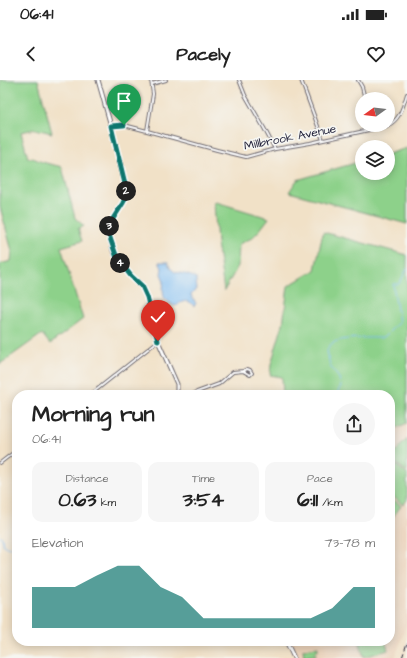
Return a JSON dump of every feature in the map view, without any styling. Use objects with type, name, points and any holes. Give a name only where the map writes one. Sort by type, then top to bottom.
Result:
[{"type":"street","points":[[98,80],[126,188],[126,196],[109,225],[109,233],[117,258],[131,276],[142,286],[147,297],[158,341],[170,369],[176,378],[176,390]]},
{"type":"street","points":[[147,131],[153,94],[151,80]]},
{"type":"street","points":[[152,84],[166,80]]},
{"type":"street","points":[[239,80],[245,95],[275,149]]},
{"type":"street","points":[[300,80],[321,133],[322,140]]},
{"type":"street","points":[[358,80],[363,92]]},
{"type":"street","name":"Millbrook Avenue","points":[[395,121],[400,113],[407,94]]},
{"type":"street","name":"Millbrook Avenue","points":[[111,126],[124,125],[246,157],[275,149],[361,132]]},
{"type":"street","points":[[97,390],[158,341]]},
{"type":"street","points":[[202,390],[219,384],[233,372],[243,371]]},
{"type":"street","points":[[0,463],[12,454]]},
{"type":"street","points":[[288,646],[294,658]]},
{"type":"shaded area","points":[[407,423],[407,623],[395,658],[297,658],[291,646],[395,646],[395,429]]},
{"type":"green space","points":[[0,80],[38,80],[52,133],[35,129],[21,132],[28,158],[33,158],[62,167],[75,218],[84,226],[78,229],[82,241],[61,247],[83,319],[50,344],[42,334],[0,364],[0,264],[11,261],[12,251],[0,207]]},
{"type":"green space","points":[[407,148],[407,224],[289,192],[297,180],[355,163],[355,180],[395,180],[395,152]]},
{"type":"green space","points":[[216,202],[269,218],[252,238],[239,244],[238,266],[224,291],[217,243],[214,203]]},
{"type":"green space","points":[[323,232],[407,255],[407,423],[395,429],[395,390],[283,390],[282,377],[270,375],[271,364],[283,324],[288,286],[315,270]]},
{"type":"green space","points":[[407,439],[407,472],[395,462],[395,452]]},
{"type":"green space","points":[[395,464],[407,474],[407,500],[403,505],[395,498]]},
{"type":"green space","points":[[395,501],[401,506],[395,514]]},
{"type":"green space","points":[[361,646],[387,646],[388,650],[364,657]]},
{"type":"green space","points":[[318,647],[318,651],[315,651],[316,655],[304,657],[303,649]]},
{"type":"water","points":[[159,262],[168,262],[170,268],[175,272],[196,278],[197,288],[191,295],[196,304],[194,306],[186,301],[175,306],[164,298],[164,281],[161,274],[162,268]]},
{"type":"waterway","points":[[339,390],[341,386],[339,378],[330,366],[327,350],[328,348],[337,341],[357,338],[383,338],[399,322],[393,284],[399,284],[407,269]]},
{"type":"waterway","points":[[0,536],[2,537],[3,545],[9,548],[12,546]]},
{"type":"railway","points":[[402,658],[407,643]]},
{"type":"route","points":[[124,125],[111,126],[125,182],[126,196],[109,225],[109,234],[119,262],[142,286],[147,297],[158,341]]}]
